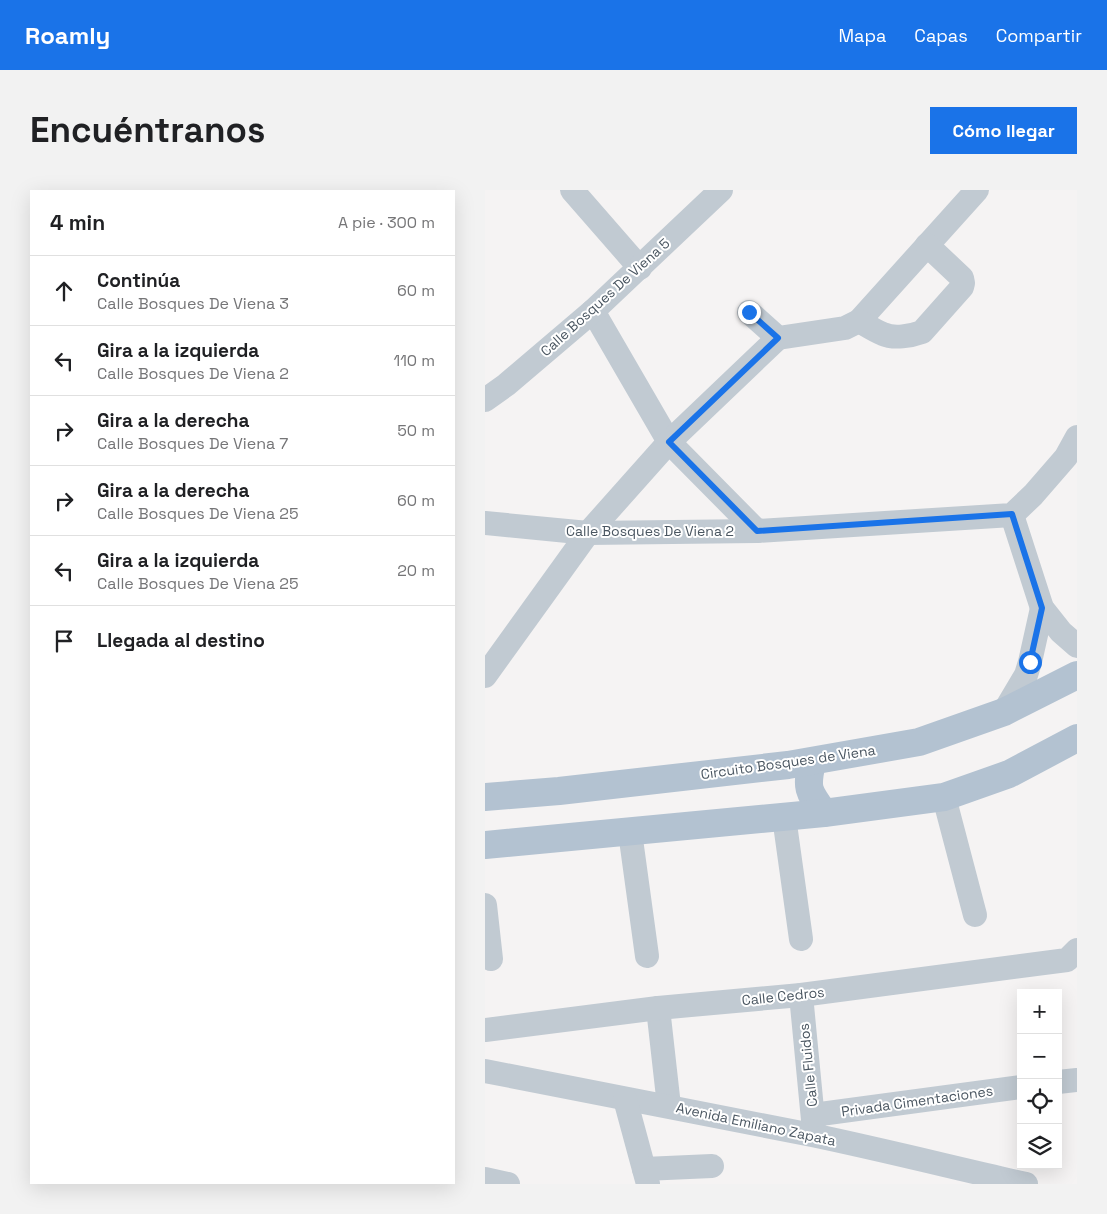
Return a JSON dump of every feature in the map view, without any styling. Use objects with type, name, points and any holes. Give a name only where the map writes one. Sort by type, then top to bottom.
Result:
[{"type":"main road","name":"Circuito Bosques de Viena","points":[[485,797],[568,790],[800,763],[919,742],[1004,712],[1077,675]]},
{"type":"main road","points":[[485,845],[787,817],[943,796],[1009,774],[1075,743]]},
{"type":"main road","points":[[800,763],[808,780],[812,796],[824,813]]},
{"type":"main road","points":[[787,817],[794,798],[794,780],[800,763]]},
{"type":"street","points":[[572,190],[640,268]]},
{"type":"street","name":"Calle Bosques De Viena 5","points":[[485,400],[506,385],[593,311],[721,190]]},
{"type":"street","points":[[485,676],[588,533],[669,442],[778,338],[845,328],[859,321],[977,190]]},
{"type":"street","points":[[859,321],[883,335],[895,336],[922,332],[962,287],[963,283],[962,278],[927,245]]},
{"type":"street","points":[[593,311],[669,442],[757,531]]},
{"type":"street","points":[[749,312],[778,338]]},
{"type":"street","points":[[1077,437],[1066,456],[1033,495],[1012,514],[1042,608],[1061,632],[1077,646]]},
{"type":"street","name":"Calle Bosques De Viena 2","points":[[485,523],[588,533],[757,531],[1012,514]]},
{"type":"street","points":[[1004,712],[1025,675],[1030,662],[1042,608]]},
{"type":"street","points":[[943,796],[975,916]]},
{"type":"street","points":[[787,817],[801,939]]},
{"type":"street","points":[[630,832],[647,956]]},
{"type":"street","points":[[485,905],[491,959]]},
{"type":"street","name":"Calle Cedros","points":[[485,1030],[658,1008],[801,995],[1074,960]]},
{"type":"street","name":"Calle Fluidos","points":[[801,995],[814,1126]]},
{"type":"street","points":[[658,1008],[669,1106]]},
{"type":"street","name":"Avenida Emiliano Zapata","points":[[485,1071],[625,1099],[814,1126],[945,1175],[1026,1184]]},
{"type":"street","points":[[1062,1082],[1077,1080]]},
{"type":"street","name":"Privada Cimentaciones","points":[[814,1126],[1017,1088]]},
{"type":"street","points":[[625,1099],[646,1177],[712,1166]]},
{"type":"street","points":[[485,1179],[508,1184]]},
{"type":"route","points":[[749,312],[778,338],[669,442],[757,531],[1012,514],[1042,608],[1030,662]]}]
